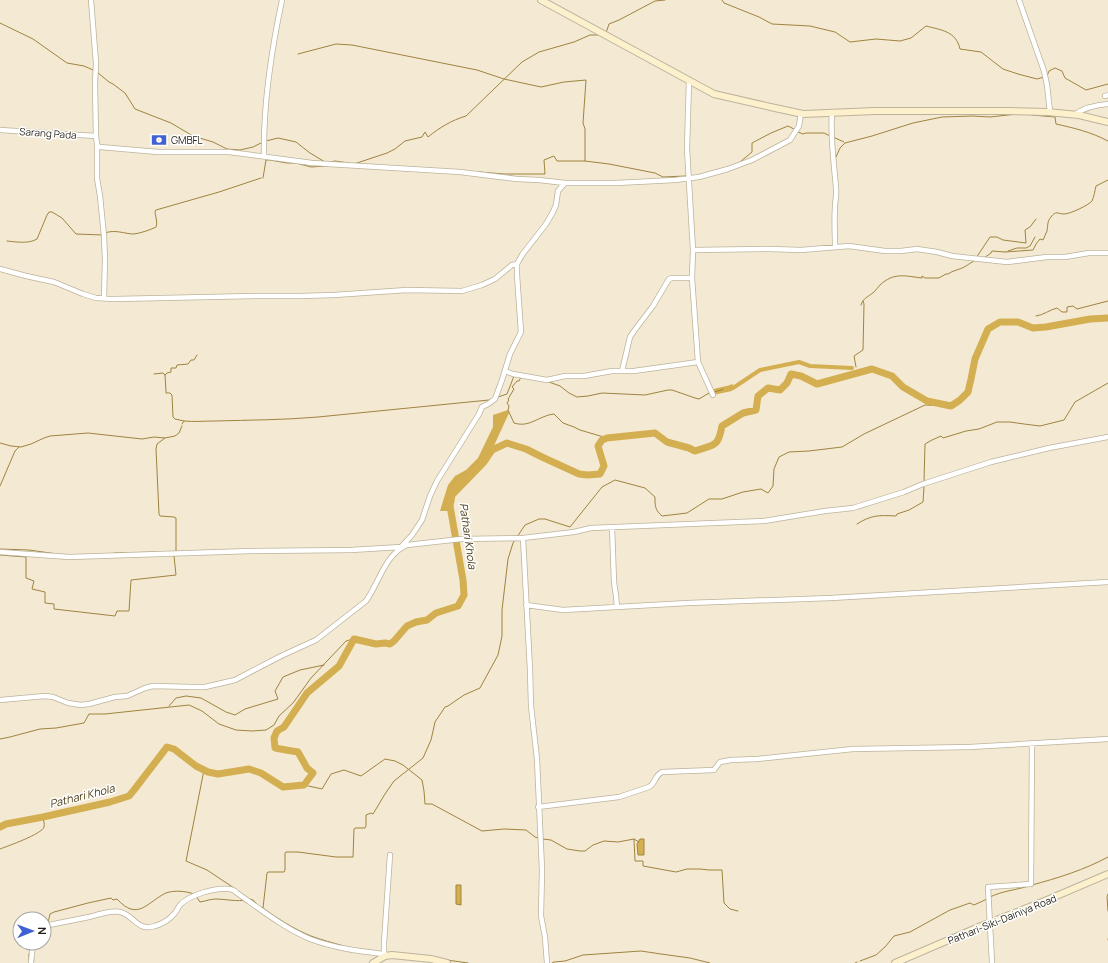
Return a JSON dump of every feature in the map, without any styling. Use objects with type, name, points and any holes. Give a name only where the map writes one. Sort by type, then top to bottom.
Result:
[{"type":"street","points":[[91,0],[96,63],[97,178],[104,236],[104,298]]},
{"type":"street","points":[[264,156],[268,76],[282,0]]},
{"type":"street","points":[[541,0],[714,94],[775,108],[801,113],[875,111],[1050,112],[1108,122]]},
{"type":"street","points":[[1019,0],[1048,85],[1050,112]]},
{"type":"street","points":[[688,80],[688,179],[693,250],[692,278],[698,362],[713,395]]},
{"type":"street","points":[[1074,115],[1079,111],[1088,108],[1108,104]]},
{"type":"street","points":[[832,112],[831,134],[833,141],[833,160],[837,190],[835,207],[835,247]]},
{"type":"street","points":[[97,145],[100,147],[158,152],[229,152],[312,163],[460,172],[517,179],[608,183],[688,179],[728,169],[752,160],[790,140],[799,126],[801,113]]},
{"type":"street","name":"Sarang Pada","points":[[0,130],[96,136]]},
{"type":"street","points":[[0,700],[45,696],[53,697],[68,703],[81,705],[126,696],[153,686],[205,687],[236,680],[281,656],[316,640],[366,601],[387,563],[412,535],[422,520],[437,481],[482,407],[494,399],[510,354],[521,332],[517,264],[554,212],[558,191],[565,182]]},
{"type":"street","points":[[693,250],[801,250],[849,246],[885,251],[917,249],[952,256],[1006,262],[1047,257],[1065,257],[1089,253],[1108,253]]},
{"type":"street","points":[[1,270],[54,282],[96,298],[158,298],[301,296],[407,290],[462,291],[495,279],[517,264]]},
{"type":"street","points":[[622,371],[630,337],[669,279],[692,278]]},
{"type":"street","points":[[505,371],[513,374],[547,380],[565,376],[584,376],[612,371],[634,370],[698,362]]},
{"type":"street","points":[[0,552],[68,557],[251,551],[351,550],[400,547],[461,539],[523,538],[574,532],[591,528],[764,521],[853,508],[992,462],[1108,436]]},
{"type":"street","points":[[612,527],[614,582],[617,607]]},
{"type":"street","points":[[523,538],[531,706],[537,759],[542,870],[541,916],[545,936],[547,963]]},
{"type":"street","points":[[526,605],[562,610],[831,598],[1108,582]]},
{"type":"street","points":[[538,807],[619,797],[649,788],[658,774],[662,772],[714,770],[720,762],[731,760],[757,759],[853,749],[970,747],[1108,739]]},
{"type":"street","points":[[992,963],[988,887],[1031,884],[1032,744]]},
{"type":"street","points":[[385,956],[384,943],[390,855]]},
{"type":"street","name":"Pathari-Siki-Dainiya Road","points":[[895,963],[1108,874]]},
{"type":"street","points":[[52,924],[119,912],[129,917],[140,926],[148,928],[156,926],[170,918],[180,905],[188,899],[216,889],[229,889],[237,892],[287,927],[310,939],[341,948],[383,954],[385,956]]},
{"type":"street","points":[[31,963],[32,951]]},
{"type":"street","points":[[373,963],[385,956],[392,955],[418,957],[447,963]]},
{"type":"shaded area","points":[[733,384],[732,391],[713,395],[711,390]]},
{"type":"shaded area","points":[[508,410],[509,413],[492,450],[484,462],[452,495],[450,506],[451,511],[440,511],[448,485],[455,476],[466,470],[478,458],[493,427],[493,415]]},
{"type":"shaded area","points":[[640,839],[644,839],[644,855],[638,855],[637,844]]},
{"type":"shaded area","points":[[456,885],[461,885],[461,905],[456,904]]},
{"type":"waterway","points":[[606,33],[609,24],[655,1],[665,0]]},
{"type":"waterway","points":[[722,0],[724,3],[759,17],[772,24],[810,26],[835,32],[850,42],[876,39],[900,41],[911,38],[926,26],[947,32],[955,38],[960,49],[981,52],[1003,69],[1037,79],[1044,77]]},
{"type":"waterway","points":[[0,23],[33,39],[67,63],[84,66],[93,70]]},
{"type":"waterway","points":[[354,164],[387,153],[405,141],[422,137],[425,132],[428,137],[446,125],[466,116],[522,62],[539,52],[574,42],[590,35],[600,35]]},
{"type":"waterway","points":[[298,54],[336,44],[352,45],[477,70],[504,79],[541,87],[564,82],[586,80],[583,123],[585,129],[585,161]]},
{"type":"waterway","points":[[1047,76],[1049,71],[1055,68],[1062,71],[1065,78],[1086,90],[1108,84]]},
{"type":"waterway","points":[[97,72],[125,93],[135,109],[171,123],[193,136],[213,142],[227,149],[240,150],[253,147],[263,142]]},
{"type":"waterway","points":[[836,157],[840,148],[845,143],[913,123],[942,117],[990,117],[1017,114]]},
{"type":"waterway","points":[[1032,115],[1055,117],[1056,124],[1089,133],[1108,141]]},
{"type":"waterway","points":[[740,162],[752,152],[752,143],[788,126],[794,129]]},
{"type":"waterway","points":[[798,132],[803,134],[824,133],[830,136]]},
{"type":"waterway","points":[[833,137],[844,142]]},
{"type":"waterway","points":[[266,141],[278,138],[296,142],[325,162]]},
{"type":"waterway","points":[[479,172],[504,174],[545,174],[544,160],[554,156],[557,161],[585,161],[609,164],[655,173],[663,177],[686,176]]},
{"type":"waterway","points":[[263,178],[266,160],[296,163],[311,167],[326,166]]},
{"type":"waterway","points":[[330,162],[335,161],[349,163]]},
{"type":"waterway","points":[[105,233],[140,233],[156,227],[156,210],[261,178]]},
{"type":"waterway","points":[[1005,252],[1033,250],[1040,239],[1043,240],[1047,231],[1049,220],[1053,215],[1056,213],[1070,213],[1087,205],[1092,201],[1096,186],[1108,180]]},
{"type":"waterway","points":[[7,241],[26,242],[37,239],[49,212],[52,212],[62,218],[76,234],[102,235]]},
{"type":"waterway","points":[[977,257],[990,237],[1026,243],[1025,230],[1030,227],[1036,219]]},
{"type":"waterway","points":[[1008,251],[1030,246],[1035,237]]},
{"type":"waterway","points":[[984,258],[992,251],[1005,252]]},
{"type":"waterway","points":[[861,305],[864,299],[890,278],[900,276],[939,278],[976,260]]},
{"type":"waterway","points":[[856,367],[854,356],[863,350],[863,301]]},
{"type":"waterway","points":[[1036,316],[1042,315],[1057,308],[1062,312],[1067,312],[1067,307],[1073,306],[1077,309],[1108,301]]},
{"type":"waterway","name":"Pathari Khola","points":[[0,827],[6,824],[110,802],[129,796],[167,747],[174,749],[196,766],[208,772],[218,774],[249,769],[261,773],[283,787],[304,785],[313,773],[307,768],[298,752],[275,748],[274,738],[277,731],[284,727],[307,693],[339,666],[354,639],[376,644],[390,644],[407,626],[416,622],[427,620],[436,613],[458,606],[464,595],[463,580],[450,506],[452,495],[484,462],[492,450],[507,443],[526,449],[579,474],[588,475],[600,474],[604,466],[598,446],[602,440],[607,438],[655,433],[667,442],[695,451],[711,446],[717,442],[722,426],[743,413],[756,410],[758,396],[768,388],[780,390],[787,383],[791,374],[801,376],[817,384],[872,369],[892,376],[903,387],[927,401],[951,406],[968,392],[975,359],[988,329],[1000,322],[1018,322],[1033,328],[1090,319],[1108,318]]},
{"type":"waterway","points":[[184,421],[173,417],[172,395],[170,393],[166,393],[165,375],[171,372],[171,368],[176,368],[177,365],[188,364],[191,360],[194,360],[197,355]]},
{"type":"waterway","points":[[725,389],[733,388],[760,370],[799,362],[810,366],[852,368]]},
{"type":"waterway","points":[[154,374],[163,373],[165,375]]},
{"type":"waterway","points":[[498,397],[507,394],[514,376]]},
{"type":"waterway","points":[[521,377],[512,387],[514,389],[507,403],[509,406],[508,410],[514,423],[525,424],[554,414],[563,423],[607,438]]},
{"type":"waterway","points":[[549,382],[560,386],[577,397],[602,393],[645,395],[672,390],[699,399],[709,393]]},
{"type":"waterway","points":[[924,482],[925,444],[932,440],[941,436],[943,438],[966,431],[979,429],[997,422],[1010,422],[1040,426],[1064,420],[1075,402],[1108,383]]},
{"type":"waterway","points":[[714,392],[725,389]]},
{"type":"waterway","points":[[182,424],[184,421],[266,420],[318,417],[489,400]]},
{"type":"waterway","points":[[517,537],[525,525],[539,519],[545,519],[570,527],[602,487],[615,480],[645,488],[655,497],[656,508],[662,516],[687,513],[709,499],[722,499],[743,492],[761,489],[768,493],[773,486],[774,469],[779,457],[789,452],[842,447],[864,434],[925,405],[951,406]]},
{"type":"waterway","points":[[0,443],[21,447],[50,436],[88,433],[142,439],[154,437],[165,438],[175,436],[179,433],[182,426]]},
{"type":"waterway","points":[[165,438],[157,444],[156,449],[159,514],[160,516],[176,518],[176,551]]},
{"type":"waterway","points":[[0,486],[15,451],[19,447]]},
{"type":"waterway","points":[[857,524],[871,517],[896,516],[897,514],[909,510],[923,502],[924,487]]},
{"type":"waterway","points":[[261,907],[263,908],[267,873],[284,872],[286,852],[336,857],[353,857],[354,829],[365,828],[366,815],[371,813],[373,814],[394,781],[423,758],[431,740],[435,722],[445,707],[464,695],[480,688],[498,655],[502,636],[502,610],[508,559],[515,540]]},
{"type":"waterway","points":[[0,549],[29,550],[57,554]]},
{"type":"waterway","points":[[114,553],[161,552]]},
{"type":"waterway","points":[[0,555],[26,557],[26,578],[34,581],[32,589],[45,592],[45,603],[54,604],[54,609],[115,616],[117,611],[129,611],[131,580],[176,575],[174,556]]},
{"type":"waterway","points":[[0,739],[40,729],[84,723],[89,714],[105,714],[189,705],[202,711],[219,724],[236,730],[266,730],[274,725],[279,716],[293,703],[311,678],[346,641],[353,639]]},
{"type":"waterway","points":[[169,706],[176,698],[186,696],[201,698],[226,712],[235,715],[245,709],[278,699],[275,691],[283,677],[300,670],[324,665]]},
{"type":"waterway","points":[[304,785],[322,789],[331,774],[344,770],[361,776],[385,759],[395,761],[403,765],[422,780],[425,804],[432,804],[482,831],[504,829],[526,830],[538,838]]},
{"type":"waterway","points":[[204,770],[186,861],[207,870],[234,888]]},
{"type":"waterway","points":[[0,849],[24,840],[42,830],[44,827],[43,817]]},
{"type":"waterway","points":[[543,839],[551,840],[567,849],[580,851],[585,851],[593,845],[604,841],[618,842],[634,839],[639,842]]},
{"type":"waterway","points":[[634,839],[635,861],[643,861],[643,866],[676,872],[687,869],[722,870],[724,903],[730,909],[738,911]]},
{"type":"waterway","points":[[1032,885],[1071,873],[1108,857]]},
{"type":"waterway","points":[[990,897],[1029,886]]},
{"type":"waterway","points":[[52,913],[111,898],[113,900],[117,899],[124,906],[137,910],[169,892],[180,891],[194,894]]},
{"type":"waterway","points":[[1108,894],[1108,911]]},
{"type":"waterway","points":[[196,896],[200,902],[216,899],[235,901],[245,900]]},
{"type":"waterway","points":[[250,899],[258,905]]},
{"type":"waterway","points":[[860,961],[876,955],[894,936],[910,932],[950,910],[970,903],[974,905],[987,899]]},
{"type":"waterway","points":[[263,908],[286,924],[311,936],[344,946]]},
{"type":"waterway","points":[[552,963],[565,961],[583,955],[641,951],[690,958],[710,963]]},
{"type":"waterway","points":[[29,954],[29,963]]},
{"type":"waterway","points":[[447,960],[468,963]]},
{"type":"place","name":"GMBFL","points":[[159,140]]}]
